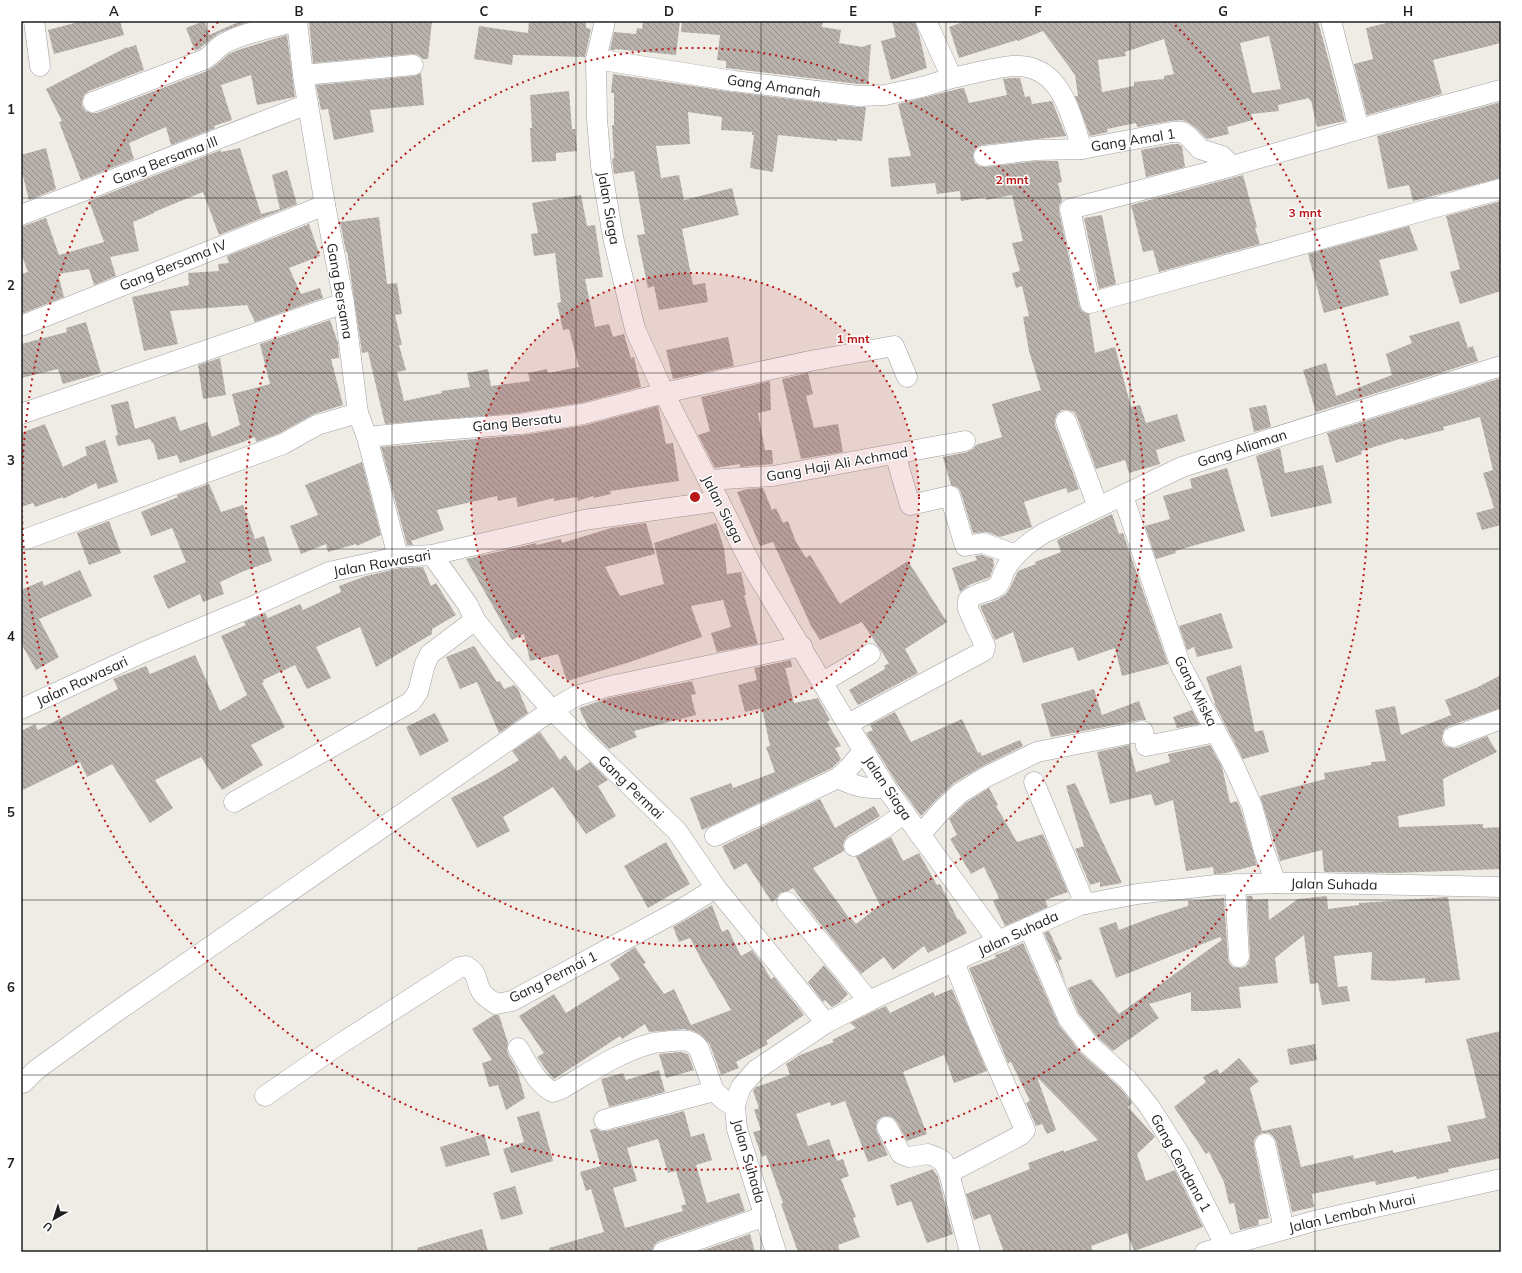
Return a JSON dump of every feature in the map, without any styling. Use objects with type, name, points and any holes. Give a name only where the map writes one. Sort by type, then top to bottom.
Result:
[{"type":"street","points":[[34,21],[40,66]]},
{"type":"street","points":[[93,102],[203,60],[211,56],[226,42],[241,36],[297,21]]},
{"type":"street","name":"Gang Bersama","points":[[297,21],[303,76],[325,205],[344,303],[358,413],[367,437],[398,558]]},
{"type":"street","name":"Jalan Siaga","points":[[605,21],[596,59],[597,119],[601,166],[613,237],[635,329],[664,393],[753,568],[802,646],[886,788],[998,941]]},
{"type":"street","points":[[926,21],[952,78]]},
{"type":"street","points":[[1331,21],[1359,129]]},
{"type":"street","name":"Gang Amanah","points":[[596,59],[734,81],[858,96],[885,94],[922,87],[952,78]]},
{"type":"street","points":[[303,76],[413,65]]},
{"type":"street","name":"Gang Amal 1","points":[[952,78],[1012,66],[1026,67],[1038,71],[1059,87],[1073,118],[1082,149],[1172,132],[1182,132],[1200,149],[1222,156],[1232,166]]},
{"type":"street","points":[[1501,90],[1232,166],[1070,209],[1090,303],[1501,189]]},
{"type":"street","name":"Gang Bersama III","points":[[21,215],[308,104]]},
{"type":"street","points":[[984,156],[1036,150],[1082,149]]},
{"type":"street","name":"Gang Bersama IV","points":[[21,326],[325,205]]},
{"type":"street","points":[[21,414],[344,303]]},
{"type":"street","name":"Gang Bersatu","points":[[367,437],[520,424],[583,414],[664,393],[810,361],[894,346],[907,377]]},
{"type":"street","name":"Gang Aliaman","points":[[848,724],[984,652],[985,646],[968,609],[968,600],[971,596],[996,588],[1000,583],[1004,570],[1016,554],[1028,542],[1044,533],[1182,467],[1501,366]]},
{"type":"street","points":[[21,541],[283,444],[317,425],[358,413]]},
{"type":"street","points":[[1066,421],[1098,507]]},
{"type":"street","name":"Gang Haji Ali Achmad","points":[[708,480],[773,476],[965,440]]},
{"type":"street","points":[[898,464],[910,505],[950,496],[965,546],[983,543],[1016,554]]},
{"type":"street","name":"Gang Miska","points":[[1123,496],[1180,664],[1216,732],[1252,806],[1264,851],[1276,883]]},
{"type":"street","name":"Jalan Rawasari","points":[[21,709],[144,652],[250,608],[330,572],[398,558],[432,555],[584,520],[719,500]]},
{"type":"street","name":"Gang Permai","points":[[432,555],[468,605],[475,620],[500,651],[552,710],[677,831],[716,888],[826,1023]]},
{"type":"street","points":[[234,802],[411,702],[418,692],[425,664],[430,654],[475,620]]},
{"type":"street","points":[[22,1083],[36,1070],[116,1012],[552,710],[576,696],[606,687],[802,646]]},
{"type":"street","points":[[823,682],[870,654]]},
{"type":"street","points":[[1453,737],[1501,719]]},
{"type":"street","points":[[920,835],[960,792],[986,777],[1037,752],[1143,731],[1146,746],[1216,732]]},
{"type":"street","points":[[716,836],[838,778],[849,768],[863,751]]},
{"type":"street","points":[[838,778],[854,786],[870,789],[886,788]]},
{"type":"street","points":[[1034,782],[1085,904]]},
{"type":"street","points":[[854,846],[905,813]]},
{"type":"street","name":"Jalan Suhada","points":[[776,1252],[738,1129],[735,1107],[741,1087],[756,1070],[826,1023],[869,1001],[1074,907],[1137,894],[1216,885],[1276,883],[1501,887]]},
{"type":"street","points":[[1236,884],[1238,957]]},
{"type":"street","name":"Gang Permai 1","points":[[265,1096],[337,1046],[460,967],[466,966],[474,971],[481,992],[496,1004],[512,1001],[680,910],[716,888]]},
{"type":"street","points":[[787,902],[869,1001]]},
{"type":"street","name":"Gang Cendana 1","points":[[1029,927],[1068,1018],[1089,1045],[1127,1079],[1149,1106],[1179,1153],[1225,1245]]},
{"type":"street","points":[[949,1173],[1021,1135],[1025,1130],[979,1025],[954,962]]},
{"type":"street","points":[[518,1048],[539,1081],[553,1092],[561,1089],[615,1058],[650,1043],[680,1040],[690,1041],[696,1044],[699,1049],[714,1091],[735,1107]]},
{"type":"street","points":[[604,1120],[714,1091]]},
{"type":"street","points":[[887,1127],[902,1154],[909,1157],[928,1154],[936,1156],[943,1161],[949,1173],[970,1252]]},
{"type":"street","points":[[1265,1144],[1284,1229]]},
{"type":"street","name":"Jalan Lembah Murai","points":[[1205,1252],[1225,1245],[1348,1212],[1501,1180]]},
{"type":"street","points":[[663,1252],[765,1216]]},
{"type":"building","points":[[82,21],[120,21],[124,35],[54,54],[48,30]]},
{"type":"building","points":[[204,21],[209,35],[241,21],[250,21],[219,33],[195,51],[186,28]]},
{"type":"building","points":[[309,21],[432,21],[428,59],[423,59],[418,55],[412,54],[313,63]]},
{"type":"building","points":[[529,21],[586,21],[586,28],[591,29],[585,57],[513,55],[512,65],[474,59],[479,26],[528,33]]},
{"type":"building","points":[[643,21],[680,21],[676,55],[615,49],[610,50],[614,32],[636,34],[637,28],[642,29]]},
{"type":"building","points":[[682,21],[823,21],[822,27],[841,30],[839,43],[862,47],[871,44],[868,84],[726,68],[726,61],[717,60],[720,35],[681,32]]},
{"type":"building","points":[[892,21],[915,21],[927,68],[891,80],[881,41],[896,37]]},
{"type":"building","points":[[966,21],[1318,21],[1345,121],[1317,127],[1311,100],[1310,101],[1309,98],[1278,105],[1279,111],[1251,114],[1253,120],[1227,127],[1229,134],[1207,139],[1196,128],[1182,120],[1137,127],[1136,123],[1107,129],[1108,132],[1090,136],[1075,96],[1078,96],[1075,75],[1043,31],[1018,41],[1017,40],[959,58],[949,27]],"holes":[[[1269,36],[1281,89],[1252,93],[1240,43]],[[1164,39],[1174,74],[1164,76],[1164,79],[1134,82],[1134,86],[1102,92],[1098,60],[1126,56],[1125,52]]]},
{"type":"building","points":[[1394,21],[1501,21],[1501,43],[1433,60],[1442,94],[1367,115],[1354,64],[1373,59],[1366,28]]},
{"type":"building","points":[[287,35],[295,97],[257,105],[251,75],[221,85],[232,120],[214,126],[215,128],[171,145],[166,127],[129,143],[134,159],[81,180],[59,122],[62,121],[46,89],[127,47],[136,45],[144,70],[89,91],[84,95],[82,106],[86,111],[97,113],[207,71],[229,54],[238,50]]},
{"type":"building","points":[[421,73],[424,105],[370,110],[374,132],[334,140],[328,109],[321,110],[316,85],[414,76]]},
{"type":"building","points":[[613,74],[733,92],[866,107],[862,141],[837,139],[837,141],[778,135],[773,172],[750,168],[754,135],[752,135],[752,132],[721,130],[722,117],[688,112],[690,144],[656,146],[661,178],[679,175],[684,200],[732,188],[739,215],[682,229],[693,285],[705,283],[708,302],[659,310],[654,286],[648,288],[637,235],[645,234],[634,171],[614,174],[612,159],[614,158],[612,125],[614,125],[614,93],[611,93]]},
{"type":"building","points":[[1020,78],[1025,97],[1030,96],[1032,104],[1052,101],[1066,136],[982,145],[977,147],[974,151],[973,157],[975,163],[979,166],[985,167],[1037,161],[1058,161],[1062,182],[1058,183],[1062,201],[1059,205],[1059,211],[1079,305],[1082,311],[1089,314],[1095,353],[1115,347],[1131,407],[1140,405],[1146,423],[1177,414],[1185,441],[1156,450],[1160,464],[1129,473],[1125,460],[1096,469],[1077,417],[1074,412],[1062,410],[1057,414],[1055,425],[1079,489],[1068,493],[1066,488],[1024,502],[1032,527],[1000,537],[987,532],[973,533],[961,493],[958,488],[951,485],[943,457],[967,452],[973,449],[976,445],[1002,437],[992,404],[1041,390],[1029,351],[1023,317],[1029,316],[1022,286],[1016,288],[1012,273],[1020,271],[1012,243],[1023,241],[1012,195],[986,200],[986,197],[961,201],[960,191],[937,194],[935,183],[891,187],[888,158],[911,156],[898,104],[962,88],[964,88],[969,103],[1007,95],[1003,79]]},
{"type":"building","points":[[569,91],[572,129],[575,129],[577,151],[556,153],[556,161],[532,162],[530,95]]},
{"type":"building","points":[[1501,102],[1501,178],[1413,201],[1409,185],[1388,189],[1377,136]]},
{"type":"building","points":[[1173,144],[1182,146],[1185,167],[1146,177],[1141,150]]},
{"type":"building","points":[[46,148],[56,189],[29,200],[21,168],[21,155]]},
{"type":"building","points":[[240,148],[261,214],[280,209],[272,175],[287,170],[297,204],[219,235],[203,192],[133,222],[139,251],[110,257],[116,276],[94,285],[89,269],[58,274],[64,297],[21,314],[21,274],[28,272],[21,253],[21,227],[46,218],[59,255],[104,242],[89,201],[221,150],[221,152]]},
{"type":"building","points":[[1243,175],[1260,244],[1159,272],[1153,250],[1143,252],[1131,205]]},
{"type":"building","points":[[581,195],[587,226],[595,225],[603,277],[585,279],[595,327],[609,324],[613,337],[624,334],[631,358],[634,357],[641,387],[581,403],[519,413],[385,424],[368,352],[362,353],[347,251],[346,252],[340,222],[379,217],[387,284],[397,283],[402,314],[395,315],[402,345],[399,345],[406,370],[397,372],[404,401],[442,393],[441,391],[470,387],[467,373],[488,369],[491,386],[530,381],[528,373],[547,369],[548,373],[579,367],[569,329],[563,330],[557,303],[561,302],[555,253],[534,256],[531,234],[538,233],[532,203]]},
{"type":"building","points":[[1501,201],[1501,291],[1460,304],[1450,272],[1460,269],[1446,216]]},
{"type":"building","points":[[1102,215],[1116,284],[1099,289],[1084,218]]},
{"type":"building","points":[[309,224],[320,256],[289,268],[301,294],[320,288],[323,298],[255,322],[247,305],[170,311],[178,344],[144,351],[132,297],[189,285],[188,273],[219,271],[218,264],[229,263],[227,256]]},
{"type":"building","points":[[1409,226],[1418,250],[1379,260],[1389,295],[1324,313],[1308,254]]},
{"type":"building","points":[[330,320],[338,343],[339,358],[331,359],[343,405],[314,414],[278,434],[256,442],[255,437],[180,463],[177,455],[158,460],[153,442],[152,443],[150,439],[118,446],[115,436],[118,435],[111,405],[128,401],[135,429],[175,416],[180,431],[207,422],[212,437],[240,425],[232,394],[270,384],[260,344]]},
{"type":"building","points":[[1459,321],[1468,348],[1473,346],[1478,361],[1316,412],[1303,370],[1326,363],[1336,396],[1392,375],[1386,354],[1412,343],[1409,336]]},
{"type":"building","points":[[86,322],[101,373],[63,384],[58,369],[21,378],[21,344],[67,332],[66,328]]},
{"type":"building","points":[[728,337],[734,366],[673,379],[666,350]]},
{"type":"building","points":[[220,358],[226,395],[203,399],[198,365]]},
{"type":"building","points":[[808,373],[813,394],[806,396],[814,428],[838,424],[843,452],[801,459],[782,379]]},
{"type":"building","points":[[1501,378],[1501,525],[1482,530],[1476,513],[1494,508],[1483,473],[1493,470],[1480,417],[1443,427],[1444,430],[1404,440],[1403,438],[1361,451],[1362,454],[1336,463],[1327,433]]},
{"type":"building","points":[[770,381],[771,410],[758,413],[765,450],[772,450],[773,464],[740,467],[740,464],[715,468],[698,435],[710,431],[701,397]]},
{"type":"building","points":[[1266,405],[1271,427],[1254,432],[1249,408]]},
{"type":"building","points":[[658,406],[666,444],[673,443],[679,481],[610,491],[611,494],[594,498],[593,496],[578,501],[577,497],[554,501],[554,498],[518,507],[516,497],[498,501],[497,496],[437,510],[444,530],[411,541],[413,545],[407,545],[381,447],[522,435],[586,425]]},
{"type":"building","points":[[45,424],[63,467],[87,455],[85,447],[105,440],[118,482],[98,489],[96,483],[63,499],[63,497],[35,507],[33,503],[21,507],[21,433]]},
{"type":"building","points":[[1280,448],[1285,473],[1323,465],[1332,503],[1271,517],[1256,456]]},
{"type":"building","points":[[362,462],[381,535],[357,546],[356,544],[328,552],[326,544],[301,554],[290,526],[318,515],[305,485]]},
{"type":"building","points":[[1227,468],[1245,531],[1175,551],[1176,553],[1156,559],[1145,526],[1170,519],[1163,496],[1192,488],[1190,479]]},
{"type":"building","points":[[209,484],[221,512],[243,505],[255,539],[264,536],[272,561],[244,571],[220,582],[224,594],[203,602],[200,594],[168,609],[153,576],[186,562],[172,528],[151,536],[141,512],[178,497],[177,495]]},
{"type":"building","points":[[763,488],[772,510],[776,508],[783,523],[788,521],[796,542],[806,558],[810,555],[840,604],[908,561],[947,622],[905,649],[918,673],[858,705],[849,690],[885,669],[884,666],[889,663],[862,622],[820,640],[811,626],[773,542],[760,546],[737,492],[747,489]]},
{"type":"building","points":[[1112,514],[1119,534],[1123,533],[1168,664],[1122,676],[1115,648],[1078,661],[1073,647],[1023,663],[1013,632],[995,640],[980,606],[997,600],[1006,594],[1018,571],[1036,564],[1035,562],[1061,552],[1057,540]]},
{"type":"building","points":[[109,521],[121,553],[89,565],[77,533]]},
{"type":"building","points":[[646,523],[655,554],[605,567],[620,596],[664,584],[654,543],[716,523],[724,548],[727,574],[741,572],[746,595],[744,595],[758,644],[717,652],[711,633],[731,627],[723,600],[691,606],[702,637],[627,663],[567,681],[558,654],[530,661],[524,634],[512,640],[466,559],[536,543],[537,545],[561,539],[562,543],[611,528]]},
{"type":"building","points":[[982,555],[993,559],[994,565],[990,577],[969,585],[960,592],[952,568],[977,560],[975,556]]},
{"type":"building","points":[[423,567],[431,586],[436,583],[456,615],[432,629],[432,634],[376,667],[360,627],[316,647],[331,678],[307,689],[295,665],[263,680],[264,682],[262,683],[285,727],[251,745],[263,765],[222,790],[201,757],[155,780],[173,808],[150,823],[112,764],[87,777],[80,762],[21,791],[21,731],[35,724],[38,730],[118,689],[113,679],[146,666],[150,674],[195,655],[220,711],[247,695],[221,636],[246,625],[244,622],[265,613],[268,618],[300,604],[303,610],[341,592],[339,586],[366,576],[400,568]]},
{"type":"building","points":[[80,570],[92,596],[39,619],[59,657],[36,670],[21,643],[21,590],[42,581],[44,586]]},
{"type":"building","points":[[1221,613],[1233,648],[1197,657],[1194,647],[1187,650],[1179,626]]},
{"type":"building","points":[[474,646],[497,682],[500,681],[504,689],[514,685],[518,689],[528,713],[499,733],[477,682],[460,689],[446,657]]},
{"type":"building","points":[[791,660],[792,667],[785,668],[794,703],[818,698],[830,720],[827,722],[841,746],[835,748],[841,759],[832,768],[702,830],[690,798],[731,783],[733,788],[775,772],[766,747],[770,746],[762,708],[745,712],[738,685],[757,680],[754,668]]},
{"type":"building","points":[[1241,665],[1255,732],[1263,730],[1269,752],[1243,759],[1214,703],[1206,677]]},
{"type":"building","points":[[1501,675],[1501,708],[1449,726],[1444,730],[1442,736],[1442,741],[1445,746],[1457,748],[1487,736],[1497,752],[1443,779],[1445,806],[1398,816],[1399,827],[1483,824],[1483,828],[1501,827],[1501,869],[1394,873],[1324,872],[1322,850],[1280,861],[1260,796],[1325,779],[1324,773],[1371,765],[1371,762],[1386,761],[1375,710],[1395,706],[1401,735],[1451,715],[1445,700],[1476,688]]},
{"type":"building","points":[[692,681],[696,694],[691,695],[696,715],[634,731],[637,737],[609,749],[589,729],[579,708],[609,698]]},
{"type":"building","points":[[1094,689],[1102,715],[1139,701],[1146,720],[1051,737],[1041,704]]},
{"type":"building","points":[[1192,710],[1199,724],[1177,728],[1173,717]]},
{"type":"building","points":[[895,712],[911,742],[962,719],[978,753],[980,752],[982,756],[1020,740],[1023,746],[981,767],[954,783],[921,816],[896,782],[866,733],[873,730],[870,725]]},
{"type":"building","points":[[435,713],[449,741],[420,756],[406,727]]},
{"type":"building","points":[[540,732],[560,760],[565,755],[577,771],[590,762],[608,780],[598,786],[616,816],[586,834],[553,787],[503,817],[510,831],[477,848],[451,798],[486,780],[519,760],[512,751]]},
{"type":"building","points":[[1129,745],[1136,772],[1170,762],[1168,754],[1210,745],[1222,767],[1230,803],[1237,801],[1241,810],[1257,865],[1226,873],[1214,874],[1213,867],[1186,871],[1173,800],[1155,806],[1151,794],[1110,804],[1097,752]]},
{"type":"building","points":[[1075,783],[1122,883],[1100,887],[1100,882],[1090,885],[1075,849],[1084,846],[1066,786]]},
{"type":"building","points":[[989,788],[998,805],[996,806],[1017,842],[1043,834],[1068,892],[1045,900],[1048,907],[1005,926],[993,901],[999,898],[984,867],[971,874],[950,839],[957,835],[949,819],[967,802]]},
{"type":"building","points":[[820,799],[835,828],[874,806],[880,816],[848,836],[844,841],[844,851],[813,868],[849,918],[850,917],[856,924],[880,905],[856,857],[891,837],[903,861],[919,853],[937,885],[940,884],[958,920],[959,919],[967,933],[928,953],[924,946],[893,970],[884,957],[861,974],[793,888],[780,893],[772,902],[746,863],[734,870],[722,846]]},
{"type":"building","points":[[666,842],[690,884],[648,908],[624,866]]},
{"type":"building","points":[[1247,896],[1252,896],[1253,900],[1268,899],[1269,920],[1298,899],[1327,896],[1328,909],[1359,905],[1359,903],[1448,897],[1460,980],[1425,983],[1425,978],[1392,981],[1371,980],[1372,952],[1334,956],[1338,987],[1347,986],[1350,1001],[1322,1005],[1318,983],[1310,984],[1304,935],[1275,958],[1278,983],[1239,987],[1241,1008],[1191,1011],[1191,992],[1149,1004],[1159,1018],[1113,1051],[1097,1037],[1078,1012],[1068,988],[1091,979],[1119,1014],[1222,940],[1220,937],[1116,978],[1099,928],[1116,922],[1119,930],[1188,906],[1188,901],[1224,898],[1229,963],[1233,967],[1245,967],[1249,963],[1250,957]]},
{"type":"building","points":[[712,905],[722,932],[728,929],[741,956],[752,950],[771,979],[774,977],[804,1015],[766,1041],[768,1044],[736,1062],[739,1068],[721,1075],[710,1045],[701,1035],[694,1031],[684,1029],[649,1032],[645,1024],[622,1039],[620,1036],[554,1079],[537,1057],[544,1053],[519,1016],[554,994],[566,1013],[620,979],[610,964],[635,947],[646,963],[643,964],[664,994],[674,989],[691,1025],[731,1010],[690,938],[679,942],[673,927]]},
{"type":"building","points":[[1049,931],[1062,959],[1058,961],[1067,986],[1044,933]]},
{"type":"building","points":[[1023,943],[1059,1025],[1081,1053],[1119,1087],[1132,1103],[1128,1107],[1155,1137],[1137,1154],[1146,1181],[1175,1170],[1203,1227],[1134,1251],[1127,1233],[1091,1246],[1093,1252],[1004,1252],[990,1214],[974,1220],[966,1194],[1030,1169],[1028,1163],[1098,1140],[1037,1077],[1056,1130],[1047,1134],[1042,1124],[1036,1126],[1026,1103],[1030,1101],[1011,1062],[1008,1063],[969,968],[996,958],[995,955],[1010,950],[1009,949]]},
{"type":"building","points":[[824,965],[848,994],[839,1003],[832,1007],[825,1000],[823,1002],[808,982]]},
{"type":"building","points":[[952,989],[987,1071],[954,1083],[944,1055],[903,1072],[927,1134],[907,1141],[897,1122],[893,1118],[888,1116],[882,1117],[877,1121],[876,1127],[888,1155],[868,1162],[845,1101],[831,1106],[830,1102],[796,1114],[808,1146],[829,1139],[837,1161],[843,1159],[849,1176],[841,1179],[856,1217],[853,1218],[860,1237],[838,1245],[840,1252],[798,1252],[766,1155],[762,1157],[753,1132],[761,1130],[754,1110],[759,1108],[753,1091],[756,1087],[790,1075],[786,1064],[800,1055],[834,1042],[832,1040],[856,1028],[850,1023],[886,1006],[890,1013],[933,992],[935,996]]},
{"type":"building","points":[[494,1015],[499,1015],[508,1043],[508,1054],[517,1070],[525,1098],[506,1110],[498,1085],[489,1087],[482,1063],[492,1060],[472,1029]]},
{"type":"building","points":[[1501,1031],[1501,1158],[1448,1169],[1449,1172],[1417,1179],[1416,1176],[1376,1185],[1375,1181],[1312,1194],[1314,1207],[1292,1212],[1276,1141],[1269,1133],[1262,1133],[1254,1140],[1254,1146],[1269,1218],[1258,1220],[1259,1225],[1240,1230],[1234,1203],[1229,1204],[1224,1182],[1209,1152],[1206,1154],[1174,1107],[1206,1082],[1203,1077],[1217,1069],[1220,1074],[1239,1058],[1259,1081],[1250,1088],[1262,1131],[1291,1125],[1301,1167],[1353,1155],[1354,1159],[1393,1150],[1393,1153],[1451,1141],[1447,1126],[1486,1118],[1466,1039]]},
{"type":"building","points":[[1315,1044],[1317,1060],[1290,1065],[1287,1049]]},
{"type":"building","points":[[680,1052],[688,1054],[694,1070],[666,1078],[659,1054]]},
{"type":"building","points":[[659,1070],[665,1092],[609,1107],[601,1079],[623,1073],[626,1080]]},
{"type":"building","points":[[539,1111],[553,1161],[511,1173],[503,1149],[524,1142],[517,1117]]},
{"type":"building","points":[[684,1111],[691,1137],[704,1133],[712,1160],[696,1165],[707,1203],[739,1193],[745,1211],[659,1241],[654,1245],[652,1252],[550,1252],[549,1248],[604,1232],[591,1189],[586,1191],[580,1172],[601,1166],[590,1130],[596,1128],[601,1131],[607,1131]],"holes":[[[658,1139],[668,1173],[676,1171],[686,1204],[681,1206],[683,1211],[625,1228],[613,1188],[637,1181],[627,1148]]]},
{"type":"building","points":[[484,1134],[490,1155],[446,1167],[440,1147]]},
{"type":"building","points":[[933,1169],[938,1177],[953,1234],[927,1243],[911,1201],[897,1206],[890,1185]]},
{"type":"building","points":[[515,1186],[523,1214],[501,1220],[493,1193]]},
{"type":"building","points":[[482,1229],[488,1252],[418,1252],[417,1248]]},
{"type":"building","points":[[750,1234],[755,1252],[698,1252]]}]
